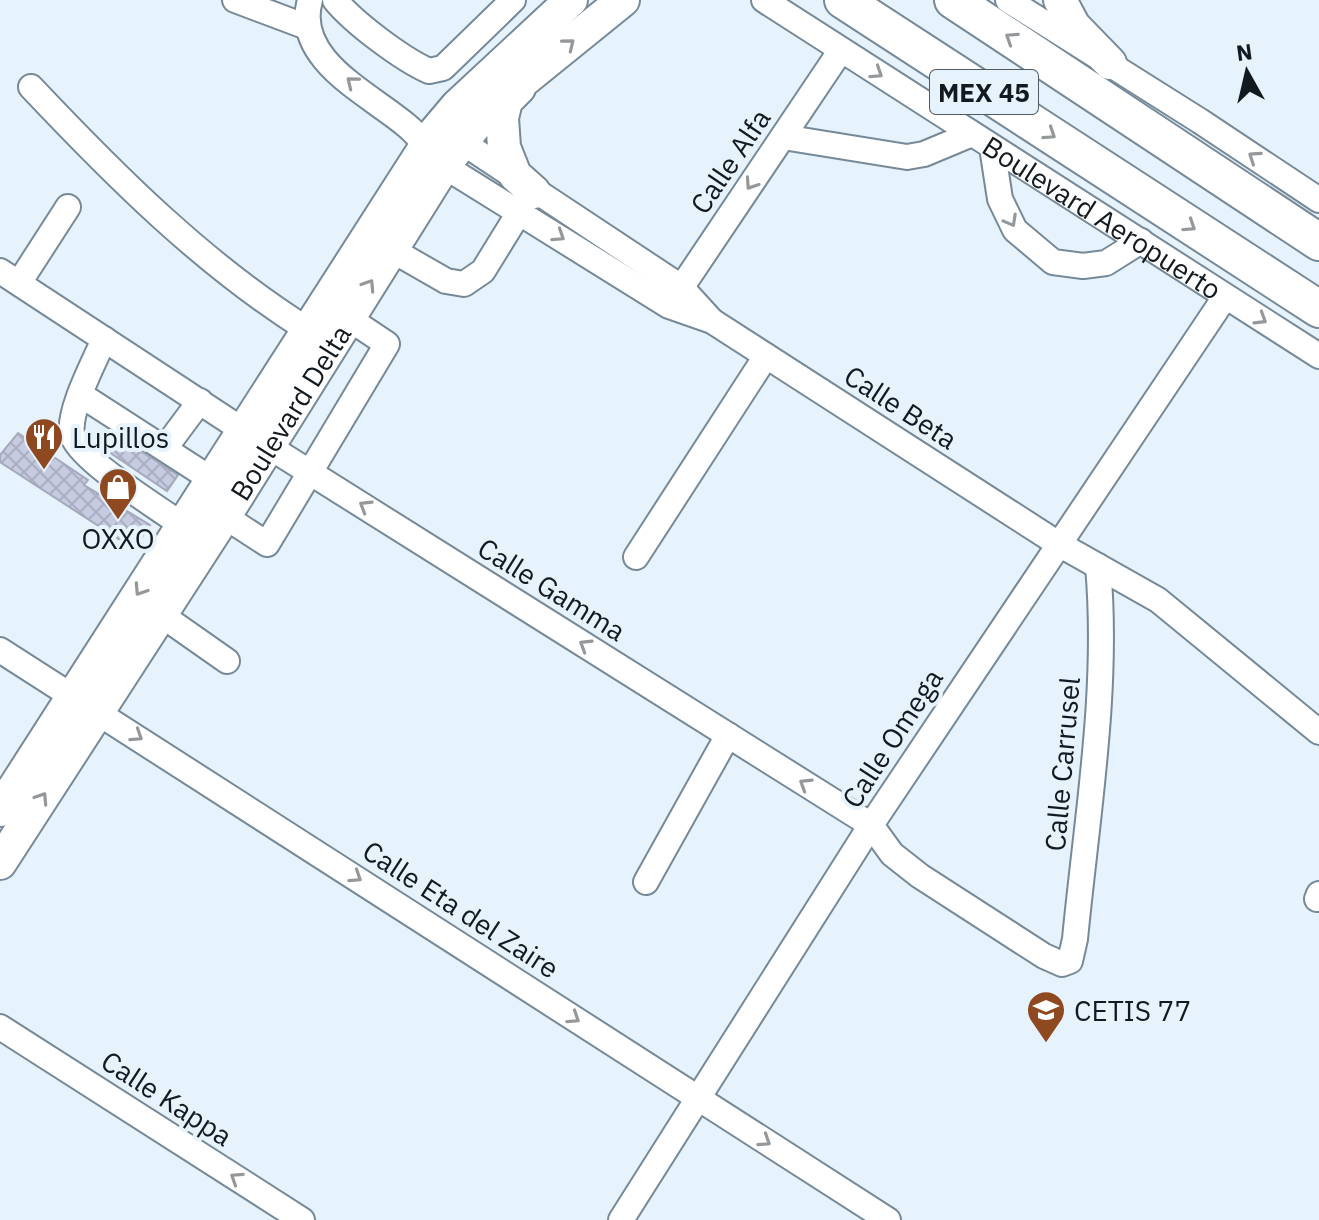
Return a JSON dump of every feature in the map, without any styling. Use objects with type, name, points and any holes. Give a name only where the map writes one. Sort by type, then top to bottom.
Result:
[{"type":"highway","name":"Boulevard Aeropuerto","points":[[843,0],[1319,309]]},
{"type":"highway","name":"MEX 45","points":[[953,0],[1319,242]]},
{"type":"main road","name":"Boulevard Delta","points":[[0,810],[160,614],[224,516],[256,438],[308,330],[457,106],[571,0]]},
{"type":"main road","name":"Boulevard Delta","points":[[0,863],[182,525],[211,479],[256,438],[348,318],[392,250],[435,143],[486,111],[623,0]]},
{"type":"main road","points":[[1060,0],[1074,26],[1110,63]]},
{"type":"main road","points":[[527,78],[506,101],[502,134],[507,161],[527,202]]},
{"type":"street","points":[[250,3],[307,27],[310,0]]},
{"type":"street","points":[[344,4],[411,61],[429,71],[437,71],[513,0]]},
{"type":"street","points":[[1008,0],[1319,200]]},
{"type":"street","name":"Boulevard Aeropuerto","points":[[772,3],[1319,356]]},
{"type":"street","name":"Calle Beta","points":[[307,27],[320,54],[435,143],[1057,543],[1167,607],[1319,732]]},
{"type":"street","name":"Calle Alfa","points":[[675,296],[841,50]]},
{"type":"street","points":[[31,87],[160,215],[236,279],[308,330]]},
{"type":"street","points":[[783,137],[907,157],[982,140],[1000,199],[1015,230],[1053,262],[1083,266],[1106,263],[1141,241]]},
{"type":"street","points":[[392,250],[446,281],[464,284],[483,271],[527,202]]},
{"type":"street","points":[[10,277],[68,207]]},
{"type":"street","name":"Calle Gamma","points":[[10,277],[256,438],[871,825],[892,854],[920,876],[1044,956],[1065,964]]},
{"type":"street","name":"Calle Omega","points":[[621,1220],[871,825],[1057,543],[1225,297]]},
{"type":"street","points":[[224,516],[267,544],[387,344],[348,318]]},
{"type":"street","points":[[104,339],[81,395],[72,433],[82,452],[182,525]]},
{"type":"street","points":[[636,557],[766,356]]},
{"type":"street","points":[[81,395],[211,479]]},
{"type":"street","points":[[165,448],[200,401]]},
{"type":"street","name":"Calle Carrusel","points":[[1065,964],[1071,957],[1075,939],[1100,697],[1102,621],[1098,566]]},
{"type":"street","points":[[160,614],[227,661]]},
{"type":"street","name":"Calle Eta del Zaire","points":[[0,650],[888,1220]]},
{"type":"street","points":[[646,882],[728,735]]},
{"type":"street","name":"Calle Kappa","points":[[0,1027],[302,1220]]},
{"type":"building","points":[[18,433],[88,480],[84,485],[150,525],[134,549],[0,462],[0,455]]},
{"type":"building","name":"OXXO","points":[[112,433],[178,475],[167,491],[103,448]]},
{"type":"place","name":"Lupillos","points":[[44,471]]},
{"type":"place","name":"OXXO","points":[[118,521]]},
{"type":"place","name":"CETIS 77","points":[[1046,1044]]}]
